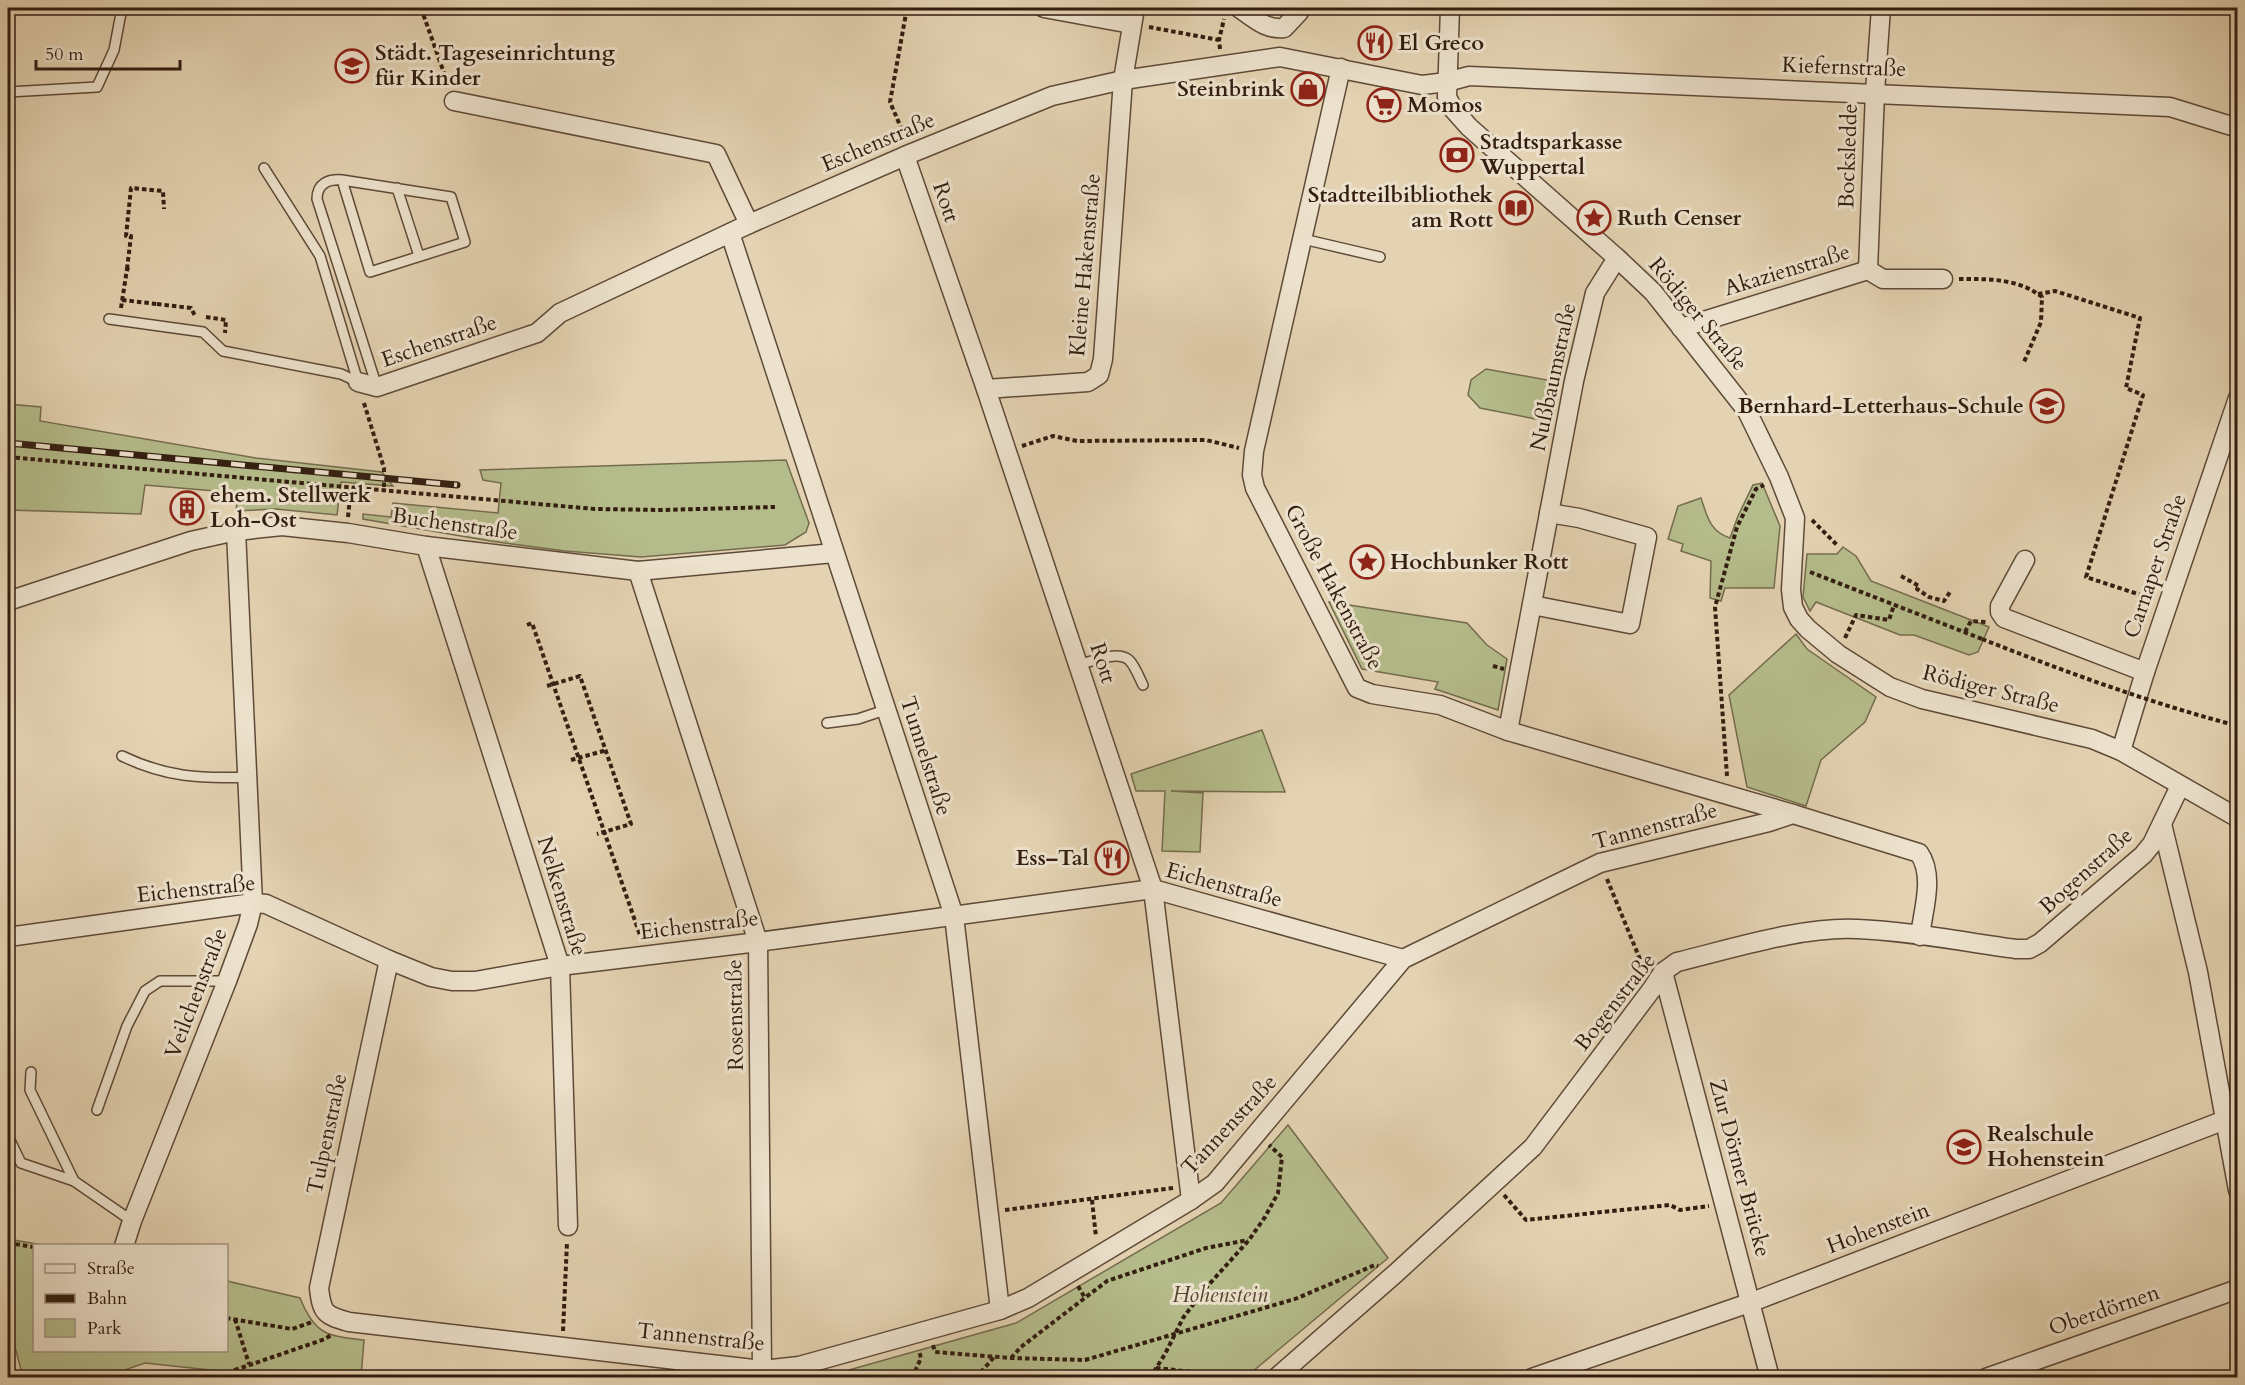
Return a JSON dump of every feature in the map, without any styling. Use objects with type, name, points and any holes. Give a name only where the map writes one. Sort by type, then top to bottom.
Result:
[{"type":"street","points":[[1044,8],[1133,16],[1123,80]]},
{"type":"street","points":[[1232,13],[1273,29],[1284,28],[1299,12],[1299,8]]},
{"type":"street","name":"Rödiger Straße","points":[[1450,8],[1447,97],[1453,109],[1469,127],[1653,292],[1747,411],[1779,477],[1795,518],[1791,590],[1793,607],[1799,619],[1808,629],[1838,654],[1890,687],[1922,699],[2092,739],[2121,751],[2238,818]]},
{"type":"street","name":"Bocksledde","points":[[1868,270],[1875,92],[1881,8]]},
{"type":"street","name":"Eschenstraße","points":[[358,382],[377,387],[537,333],[560,313],[748,224],[908,154],[1052,96],[1123,80],[1280,57],[1422,85],[1447,82]]},
{"type":"street","name":"Große Hakenstraße","points":[[1341,68],[1254,451],[1252,475],[1255,488],[1358,687],[1372,694],[1440,705],[1508,731],[1792,814]]},
{"type":"street","name":"Kiefernstraße","points":[[1447,82],[1469,76],[1875,92],[2170,107],[2238,128]]},
{"type":"street","name":"Kleine Hakenstraße","points":[[986,390],[1088,381],[1099,375],[1103,359],[1123,80]]},
{"type":"street","points":[[454,101],[716,154],[748,224]]},
{"type":"street","name":"Rott","points":[[908,154],[1153,889],[1190,1193]]},
{"type":"street","name":"Tunnelstraße","points":[[730,233],[954,916],[1000,1310]]},
{"type":"street","name":"Nußbaumstraße","points":[[1508,731],[1574,381],[1595,293],[1617,258]]},
{"type":"street","name":"Akazienstraße","points":[[1681,328],[1868,270],[1883,279],[1943,279]]},
{"type":"street","name":"Carnaper Straße","points":[[2121,751],[2168,603],[2236,408]]},
{"type":"street","points":[[1532,605],[1630,624],[1647,537],[1579,518],[1550,513]]},
{"type":"street","name":"Buchenstraße","points":[[8,602],[190,541],[236,531],[282,525],[426,546],[638,571],[834,553]]},
{"type":"street","name":"Veilchenstraße","points":[[124,1244],[227,981],[248,924],[253,903],[236,531]]},
{"type":"street","name":"Nelkenstraße","points":[[426,546],[560,966],[568,1226]]},
{"type":"street","points":[[2025,560],[2000,606],[2000,612],[2004,618],[2145,672]]},
{"type":"street","name":"Rosenstraße","points":[[638,571],[758,942],[762,1370]]},
{"type":"street","name":"Bogenstraße","points":[[1276,1377],[1396,1273],[1533,1147],[1663,972],[1677,962],[1791,936],[1828,930],[1856,929],[2029,949],[2040,943],[2144,855],[2152,844],[2180,786]]},
{"type":"street","points":[[1792,814],[1919,854],[1926,863],[1928,878],[1920,936]]},
{"type":"street","name":"Tannenstraße","points":[[329,1316],[349,1322],[762,1370],[799,1366],[1000,1310],[1028,1299],[1098,1256],[1190,1193],[1215,1183],[1403,959],[1600,863],[1769,822],[1792,814]]},
{"type":"street","points":[[2162,824],[2232,1117],[2238,1190]]},
{"type":"street","name":"Eichenstraße","points":[[8,937],[253,903],[266,904],[431,977],[452,981],[475,981],[560,966],[1153,889],[1403,959]]},
{"type":"street","name":"Tulpenstraße","points":[[329,1316],[321,1306],[319,1288],[389,960]]},
{"type":"street","name":"Zur Dörner Brücke","points":[[1663,972],[1770,1377]]},
{"type":"street","name":"Hohenstein","points":[[1532,1377],[1752,1302],[2232,1117]]},
{"type":"street","name":"Oberdörnen","points":[[1986,1377],[2238,1289]]},
{"type":"lane","points":[[8,92],[97,87],[114,50],[122,8]]},
{"type":"lane","points":[[264,168],[320,256],[358,382]]},
{"type":"lane","points":[[342,180],[370,272],[465,242],[451,197],[342,180],[331,180],[323,184],[317,192],[317,199],[377,387]]},
{"type":"lane","points":[[397,188],[419,256]]},
{"type":"lane","points":[[1303,239],[1380,257]]},
{"type":"lane","points":[[109,319],[202,332],[223,351],[341,374],[358,382]]},
{"type":"lane","points":[[1078,665],[1123,656],[1130,661],[1143,685]]},
{"type":"lane","points":[[827,723],[858,719],[885,710]]},
{"type":"lane","points":[[122,756],[138,764],[184,776],[248,777]]},
{"type":"lane","points":[[97,1110],[127,1026],[145,991],[160,981],[227,981]]},
{"type":"lane","points":[[31,1072],[30,1090],[74,1181]]},
{"type":"lane","points":[[8,1136],[21,1163],[74,1181],[132,1221]]},
{"type":"path","points":[[421,8],[454,101]]},
{"type":"path","points":[[907,8],[890,102],[908,154]]},
{"type":"path","points":[[1158,29],[1219,40],[1232,13]]},
{"type":"path","points":[[157,302],[157,304],[122,299],[129,269],[131,236],[126,236],[131,188],[162,191],[164,209]]},
{"type":"path","points":[[1943,279],[1994,278],[2030,287],[2042,297],[2041,322],[2024,362]]},
{"type":"path","points":[[2038,294],[2055,291],[2140,318],[2126,388],[2143,395],[2086,577],[2168,603]]},
{"type":"path","points":[[358,382],[384,468],[384,491]]},
{"type":"path","points":[[1007,452],[1053,436],[1077,441],[1206,441],[1254,451]]},
{"type":"path","points":[[8,457],[595,509],[776,507]]},
{"type":"path","points":[[1728,795],[1715,607],[1737,527],[1751,498],[1756,489],[1779,477]]},
{"type":"path","points":[[348,533],[351,488]]},
{"type":"path","points":[[1795,518],[1809,517],[1837,545]]},
{"type":"path","points":[[1806,571],[2071,674],[2186,712],[2238,726]]},
{"type":"path","points":[[1901,576],[1919,586],[1917,589],[1936,599],[1944,601],[1950,592]]},
{"type":"path","points":[[1854,619],[1856,615],[1889,620],[1894,605]]},
{"type":"path","points":[[1965,632],[1971,621],[1976,621]]},
{"type":"path","points":[[527,626],[532,624],[549,685],[579,758],[647,956]]},
{"type":"path","points":[[549,685],[580,676],[631,824],[597,834]]},
{"type":"path","points":[[571,760],[607,750]]},
{"type":"path","points":[[1616,900],[1642,962]]},
{"type":"path","points":[[1150,1377],[1183,1318],[1204,1290],[1249,1240],[1278,1193],[1282,1157],[1258,1134]]},
{"type":"path","points":[[1495,1184],[1526,1220],[1670,1205],[1680,1210],[1724,1204]]},
{"type":"path","points":[[989,1212],[1092,1200],[1190,1193]]},
{"type":"path","points":[[1092,1200],[1098,1256]]},
{"type":"path","points":[[563,1346],[568,1226]]},
{"type":"path","points":[[1011,1358],[1021,1347],[1107,1281],[1206,1248],[1249,1240]]},
{"type":"path","points":[[8,1243],[33,1247]]},
{"type":"path","points":[[922,1332],[935,1352],[1011,1358],[1084,1360],[1295,1299],[1375,1265],[1396,1273]]},
{"type":"path","points":[[228,1318],[292,1329],[329,1316],[331,1336],[235,1370],[235,1377]]},
{"type":"path","points":[[235,1319],[249,1365]]},
{"type":"path","points":[[912,1377],[921,1358],[922,1332]]},
{"type":"path","points":[[976,1377],[995,1357]]},
{"type":"path","points":[[1156,1368],[1212,1374],[1218,1377]]},
{"type":"green space","points":[[1486,369],[1558,382],[1551,422],[1480,408],[1468,395],[1471,380]]},
{"type":"green space","points":[[8,404],[41,407],[40,421],[256,458],[382,472],[393,486],[341,482],[337,515],[276,509],[236,511],[238,493],[145,485],[141,514],[8,510]]},
{"type":"green space","points":[[786,460],[809,523],[806,532],[785,545],[641,557],[565,551],[490,541],[363,519],[363,514],[391,517],[393,503],[498,513],[501,483],[483,480],[480,470]]},
{"type":"green space","points":[[1762,483],[1780,526],[1774,588],[1725,588],[1721,601],[1710,598],[1711,561],[1681,551],[1683,544],[1668,539],[1678,506],[1701,498],[1714,527],[1718,532],[1730,538],[1753,485]]},
{"type":"green space","points":[[1843,547],[1856,556],[1871,581],[1989,627],[1978,652],[1969,655],[1914,635],[1900,635],[1816,602],[1810,611],[1803,597],[1807,554],[1837,554]]},
{"type":"green space","points":[[1329,602],[1467,623],[1487,645],[1507,659],[1498,710],[1435,689],[1438,682],[1362,669]]},
{"type":"green space","points":[[1796,634],[1807,649],[1876,697],[1865,722],[1821,760],[1806,806],[1747,787],[1729,695]]},
{"type":"green space","points":[[1262,730],[1285,792],[1171,791],[1203,793],[1200,852],[1162,851],[1165,791],[1136,791],[1131,774]]},
{"type":"green space","name":"Hohenstein","points":[[1288,1125],[1388,1258],[1246,1377],[824,1377],[1016,1323],[1221,1203]]},
{"type":"green space","points":[[8,1239],[37,1244],[33,1244],[33,1352],[228,1352],[228,1281],[300,1298],[311,1320],[324,1331],[331,1335],[364,1340],[361,1377],[219,1377],[219,1371],[145,1363],[109,1377],[23,1377],[8,1330]]},
{"type":"railway","points":[[8,443],[457,485]]},
{"type":"place","name":"El Greco","points":[[1375,43]]},
{"type":"place","name":"Städt. Tageseinrichtung für Kinder","points":[[352,66]]},
{"type":"place","name":"Steinbrink","points":[[1308,89]]},
{"type":"place","name":"Momos","points":[[1384,105]]},
{"type":"place","name":"Stadtsparkasse Wuppertal","points":[[1457,155]]},
{"type":"place","name":"Stadtteilbibliothek am Rott","points":[[1516,208]]},
{"type":"place","name":"Ruth Censer","points":[[1594,218]]},
{"type":"place","name":"Bernhard-Letterhaus-Schule","points":[[2047,406]]},
{"type":"place","name":"ehem. Stellwerk Loh-Ost","points":[[187,508]]},
{"type":"place","name":"Hochbunker Rott","points":[[1367,562]]},
{"type":"place","name":"Ess–Tal","points":[[1112,858]]},
{"type":"place","name":"Realschule Hohenstein","points":[[1964,1147]]}]
